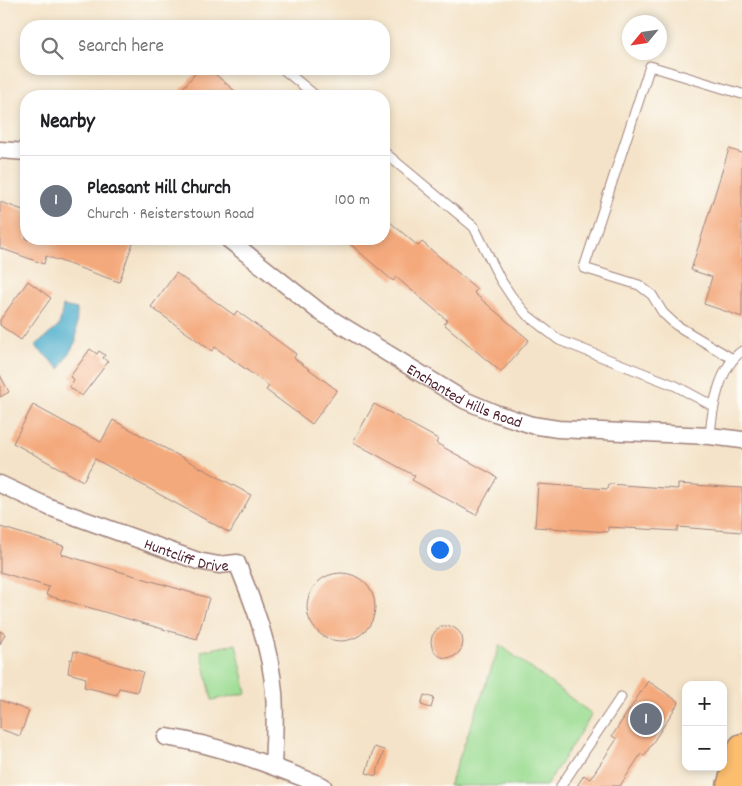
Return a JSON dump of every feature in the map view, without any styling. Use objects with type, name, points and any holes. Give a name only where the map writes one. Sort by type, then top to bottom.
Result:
[{"type":"main road","points":[[730,786],[742,747]]},
{"type":"street","points":[[0,150],[20,152]]},
{"type":"street","name":"Enchanted Hills Road","points":[[236,245],[320,312],[464,400],[495,413],[532,425],[558,429],[596,433],[710,436],[742,440]]},
{"type":"street","name":"Huntcliff Drive","points":[[0,484],[49,507],[198,561],[219,565],[237,563],[250,596],[266,648],[274,692],[272,766]]},
{"type":"street","points":[[166,737],[185,740],[272,766],[323,786]]},
{"type":"lane","points":[[732,358],[676,325],[663,313],[652,295],[639,285],[584,268],[650,66],[742,94]]},
{"type":"lane","points":[[290,75],[309,90]]},
{"type":"lane","points":[[390,157],[474,226],[500,279],[512,297],[544,330],[559,340],[676,386],[713,406]]},
{"type":"lane","points":[[710,436],[713,406],[732,358],[742,351]]},
{"type":"lane","points":[[562,786],[621,697]]},
{"type":"green space","points":[[236,644],[247,693],[212,700],[201,651]]},
{"type":"green space","points":[[500,645],[592,714],[546,786],[449,786]]},
{"type":"water","points":[[63,306],[77,309],[76,341],[60,369],[35,346],[59,326]]},
{"type":"building","points":[[194,75],[216,75],[234,90],[181,90]]},
{"type":"building","points":[[729,149],[742,153],[742,317],[704,304],[712,277],[691,270]]},
{"type":"building","points":[[0,202],[20,209],[20,245],[132,245],[119,282],[46,256],[44,264],[0,248]]},
{"type":"building","points":[[390,222],[418,246],[422,242],[477,289],[474,293],[529,340],[501,372],[444,324],[447,320],[396,277],[393,281],[351,245],[390,245]]},
{"type":"building","points":[[176,273],[234,315],[237,311],[296,354],[294,358],[337,390],[312,424],[266,390],[269,386],[215,347],[212,351],[151,307]]},
{"type":"building","points":[[28,281],[51,298],[21,340],[0,325],[0,320]]},
{"type":"building","points":[[90,349],[97,354],[99,351],[105,355],[103,358],[108,362],[82,396],[69,387],[74,380],[70,377]]},
{"type":"building","points":[[0,375],[9,392],[0,397]]},
{"type":"building","points":[[374,404],[438,439],[436,443],[497,477],[476,515],[412,480],[415,476],[353,442]]},
{"type":"building","points":[[33,405],[101,442],[113,420],[251,495],[230,533],[95,459],[83,481],[13,443]]},
{"type":"building","points":[[538,484],[608,489],[609,484],[678,489],[678,484],[742,488],[742,532],[678,527],[678,531],[608,527],[608,532],[535,527]]},
{"type":"building","points":[[0,527],[64,546],[61,554],[209,598],[197,639],[46,595],[49,587],[0,572]]},
{"type":"building","points":[[341,573],[354,576],[365,583],[372,594],[375,607],[372,620],[365,631],[354,638],[341,641],[328,638],[317,631],[310,620],[307,607],[310,594],[317,583],[328,576]]},
{"type":"building","points":[[447,626],[453,627],[458,631],[462,636],[462,648],[458,653],[453,657],[447,658],[441,657],[436,653],[432,648],[431,642],[432,636],[436,631],[441,627]]},
{"type":"building","points":[[0,631],[5,634],[0,644]]},
{"type":"building","points":[[74,651],[143,672],[137,692],[119,688],[117,695],[84,687],[86,678],[68,673],[70,659],[72,660]]},
{"type":"building","points":[[648,681],[679,702],[644,756],[641,754],[620,786],[577,786],[584,775],[590,779],[617,739],[612,736]]},
{"type":"building","points":[[424,695],[434,698],[431,708],[421,705]]},
{"type":"building","points":[[0,700],[29,711],[20,736],[0,729]]},
{"type":"building","points":[[374,747],[384,750],[376,776],[366,773]]},
{"type":"place","name":"Pleasant Hill Church","points":[[646,719]]}]
